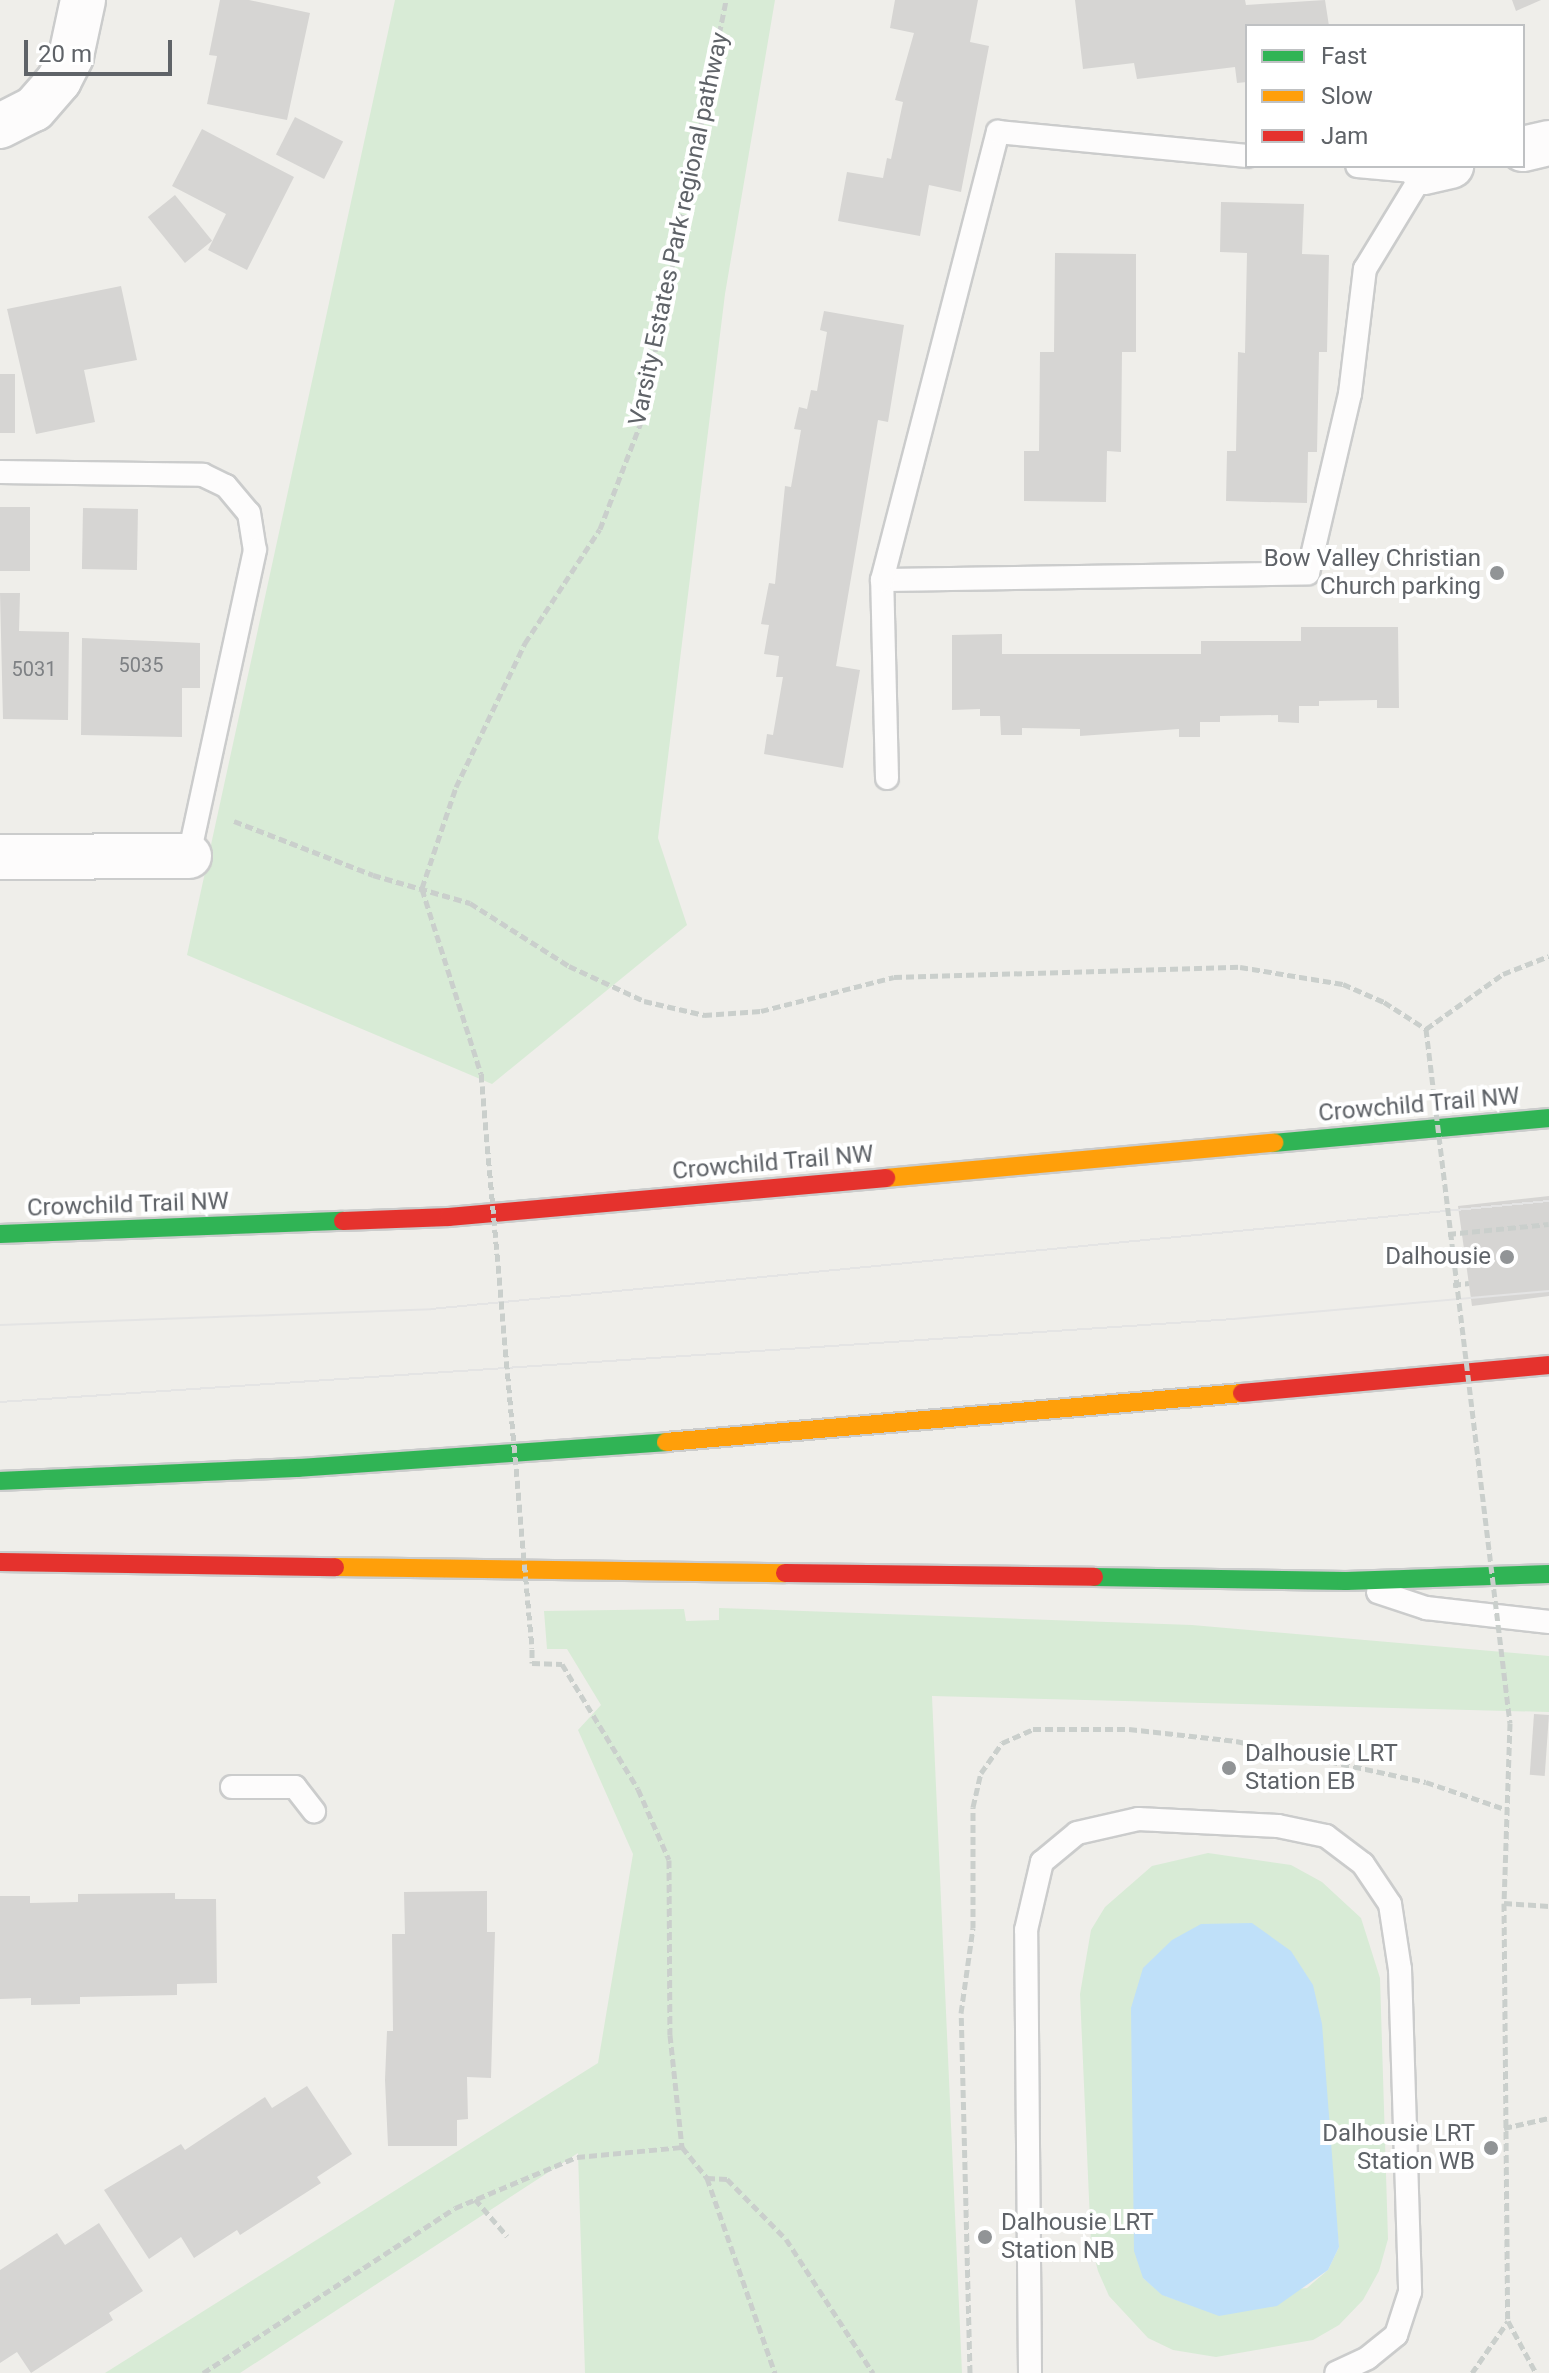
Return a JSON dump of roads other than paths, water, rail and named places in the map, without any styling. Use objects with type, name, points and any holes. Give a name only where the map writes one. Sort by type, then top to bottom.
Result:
[{"type":"highway","name":"Crowchild Trail NW","points":[[0,1234],[449,1217],[1549,1118]]},
{"type":"highway","points":[[0,1481],[298,1468],[870,1427],[1549,1365]]},
{"type":"highway","points":[[0,1562],[1346,1581],[1549,1574]]},
{"type":"street","points":[[0,126],[34,109],[59,80],[71,56],[83,0]]},
{"type":"street","points":[[1525,149],[1549,143]]},
{"type":"street","points":[[0,857],[193,838]]},
{"type":"lane","points":[[887,778],[882,580],[998,132],[1245,156]]},
{"type":"lane","points":[[1411,168],[1438,169]]},
{"type":"lane","points":[[882,580],[1308,573],[1350,394],[1365,269],[1438,169]]},
{"type":"lane","points":[[0,472],[203,475],[226,486],[249,513],[255,550],[193,838]]},
{"type":"lane","points":[[1346,1581],[1426,1608],[1549,1622]]},
{"type":"lane","points":[[232,1787],[295,1787],[314,1811]]},
{"type":"lane","points":[[1030,2373],[1026,1930],[1042,1862],[1077,1833],[1138,1819],[1278,1826],[1326,1836],[1363,1864],[1390,1904],[1400,1969],[1410,2292],[1396,2335],[1368,2358],[1336,2373]]},
{"type":"water","points":[[1252,1923],[1291,1951],[1313,1985],[1322,2024],[1339,2247],[1328,2270],[1277,2306],[1219,2316],[1162,2295],[1143,2278],[1134,2251],[1131,2008],[1143,1968],[1172,1940],[1201,1924]]},
{"type":"tram line","points":[[0,1325],[431,1309],[1549,1201]]},
{"type":"tram line","points":[[0,1402],[1234,1319],[1549,1291]]},
{"type":"place","name":"Bow Valley Christian Church parking","points":[[1497,573]]},
{"type":"place","name":"Dalhousie","points":[[1507,1257]]},
{"type":"place","name":"Dalhousie LRT Station EB","points":[[1229,1768]]},
{"type":"place","name":"Dalhousie LRT Station WB","points":[[1491,2148]]},
{"type":"place","name":"Dalhousie LRT Station NB","points":[[985,2237]]}]
